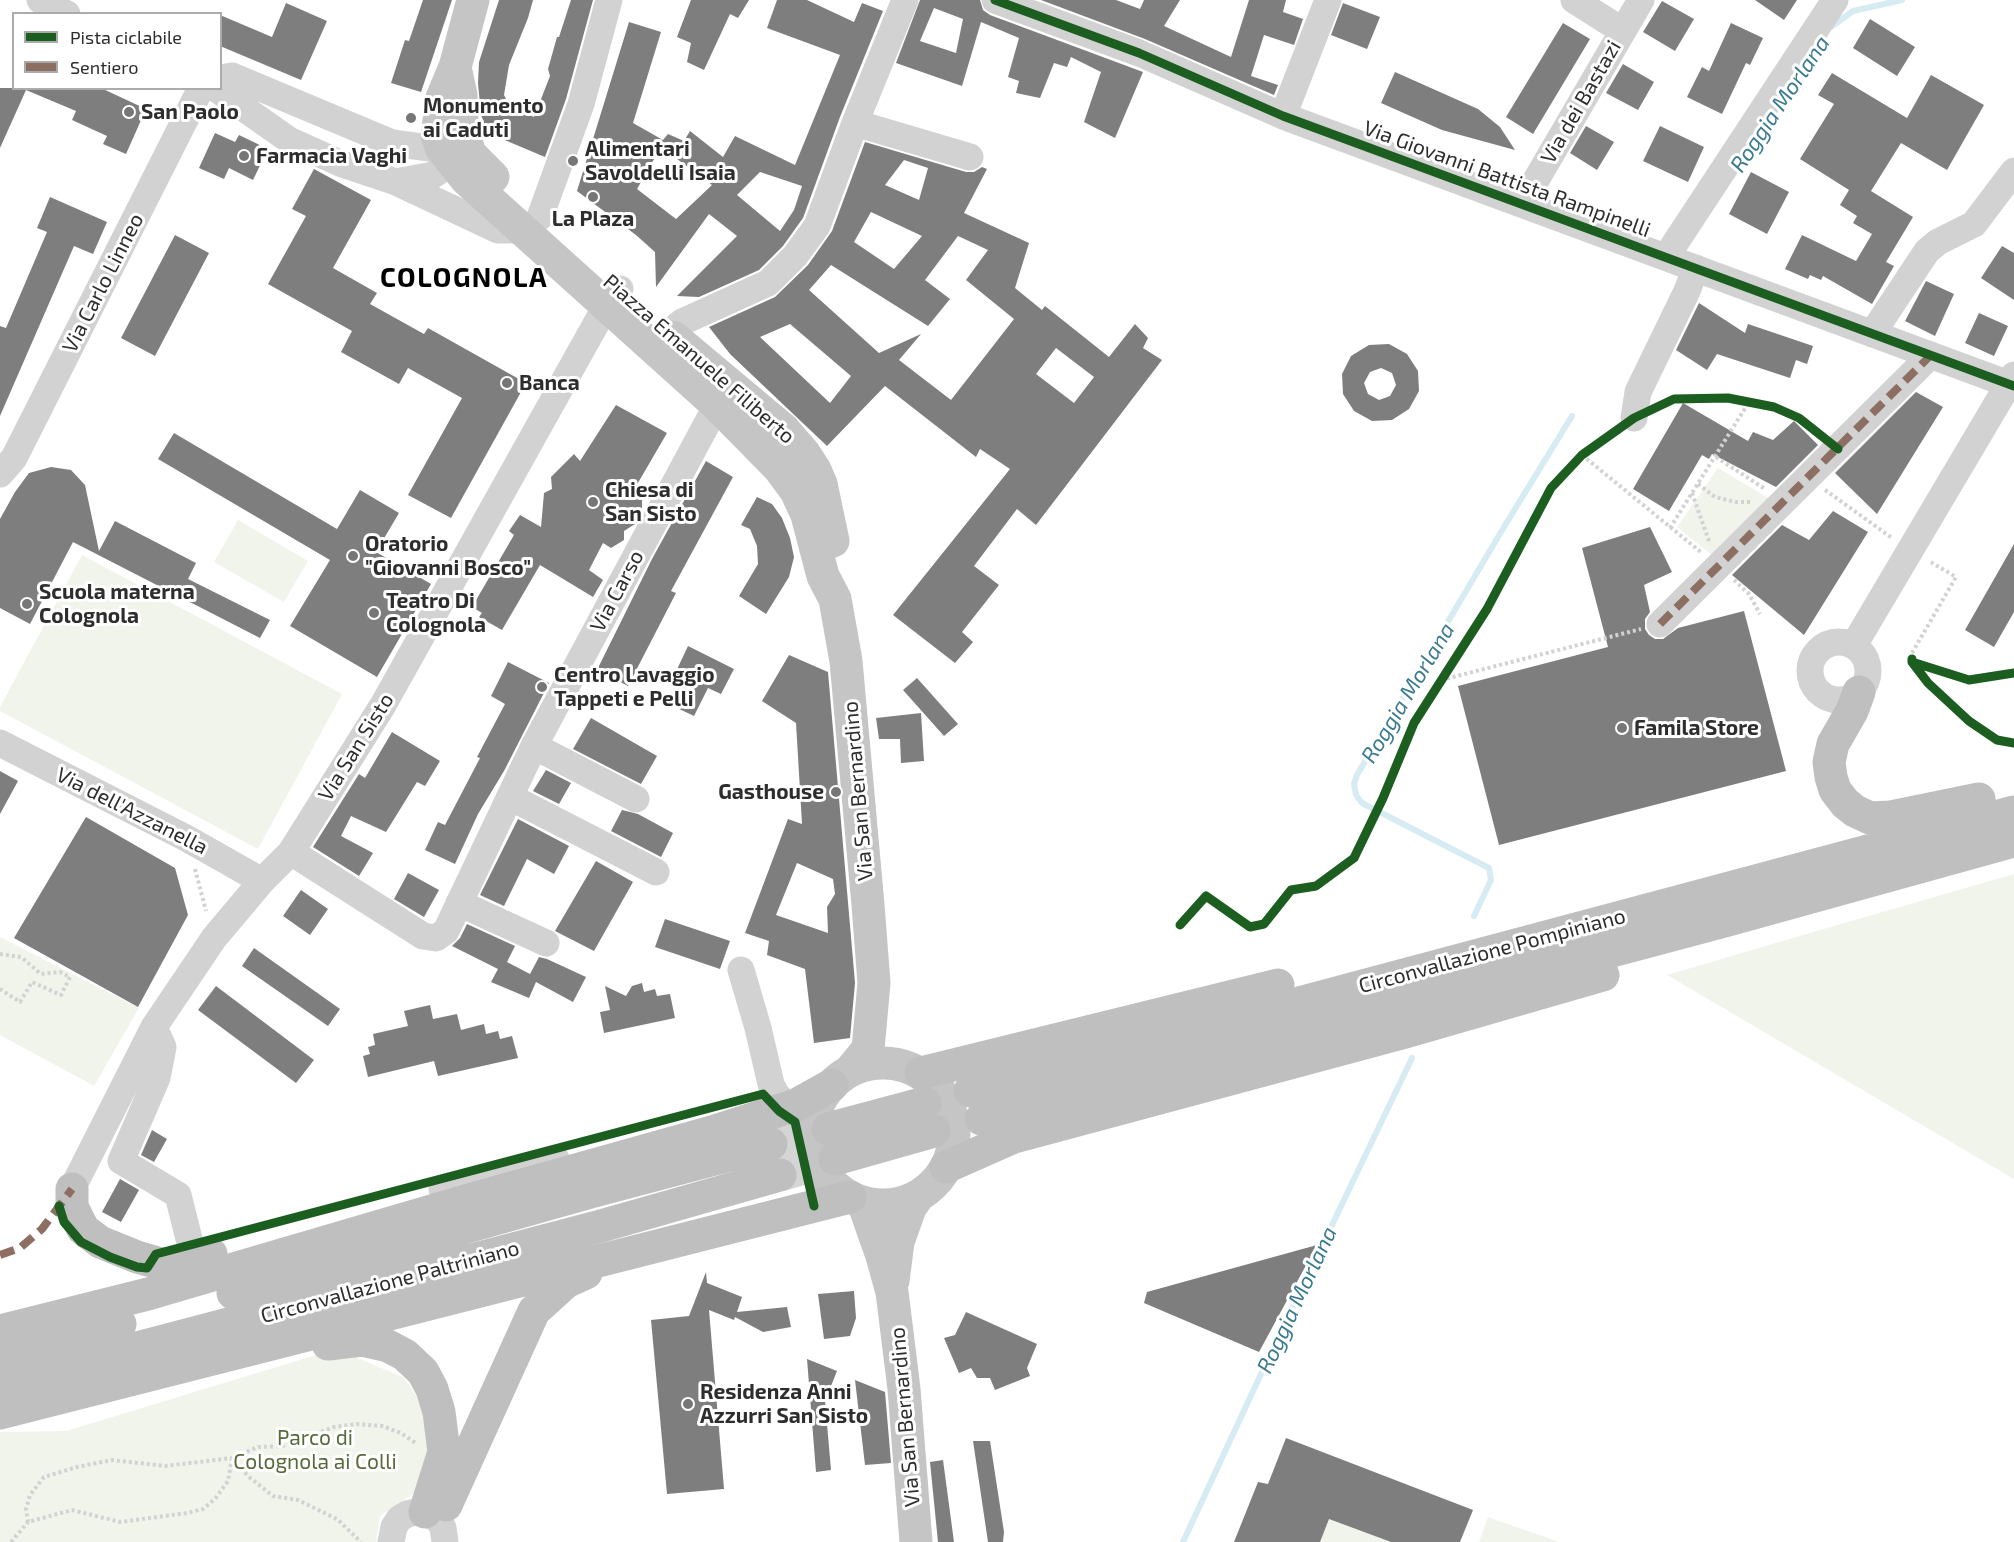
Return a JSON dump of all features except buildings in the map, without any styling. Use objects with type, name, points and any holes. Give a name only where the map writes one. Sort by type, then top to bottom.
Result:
[{"type":"highway","points":[[1859,692],[1852,711],[1833,744],[1829,762],[1835,790],[1855,811],[1870,818],[1891,817],[1977,799],[2014,795]]},
{"type":"highway","name":"Circonvallazione Pompiniano","points":[[2014,812],[1794,870],[975,1105],[1728,920],[2014,841]]},
{"type":"highway","points":[[436,1525],[534,1311],[566,1282],[587,1273],[638,1259],[679,1240],[825,1151],[1320,975],[1690,880],[1794,870]]},
{"type":"highway","points":[[931,1112],[1014,1137],[1587,981],[1642,960],[1728,920]]},
{"type":"highway","points":[[825,1151],[841,1078]]},
{"type":"highway","points":[[72,1189],[72,1207],[83,1228],[100,1242],[165,1265],[194,1259],[353,1213],[457,1194],[712,1132],[825,1151]]},
{"type":"highway","name":"Circonvallazione Paltriniano","points":[[0,1357],[590,1192],[775,1159],[589,1229],[0,1384]]},
{"type":"highway","points":[[0,1331],[148,1294],[310,1247],[457,1194]]},
{"type":"highway","points":[[310,1247],[353,1213]]},
{"type":"highway","points":[[0,1413],[679,1240]]},
{"type":"highway","points":[[82,1392],[162,1387],[325,1345],[362,1340],[388,1346],[405,1355],[423,1372],[432,1389],[439,1412],[444,1452],[436,1525]]},
{"type":"main road","points":[[455,155],[437,136],[438,118],[442,98],[455,67],[473,0]]},
{"type":"main road","name":"Piazza Emanuele Filiberto","points":[[455,155],[466,179],[531,223],[613,298],[779,468],[796,490],[807,515],[823,576],[835,599]]},
{"type":"main road","name":"Piazza Emanuele Filiberto","points":[[613,298],[669,333],[784,430],[804,453],[815,470],[827,509],[838,576],[835,599]]},
{"type":"main road","name":"Via San Bernardino","points":[[825,1151],[885,1205],[907,1201],[918,1196],[939,1179],[931,1112],[886,1030],[874,983],[846,661],[835,599]]},
{"type":"main road","name":"Via San Bernardino","points":[[841,1078],[868,1049],[874,983]]},
{"type":"main road","points":[[841,1078],[873,1064],[896,1064],[931,1112]]},
{"type":"main road","name":"Via San Bernardino","points":[[825,1151],[882,1256],[892,1292],[904,1389],[916,1542]]},
{"type":"main road","name":"Via San Bernardino","points":[[892,1292],[898,1242],[910,1208],[918,1196]]},
{"type":"street","points":[[40,0],[63,12]]},
{"type":"street","points":[[218,90],[288,140],[342,164],[396,182],[498,230],[531,223],[581,104],[609,0]]},
{"type":"street","points":[[669,333],[682,322],[768,283],[795,256],[817,226],[855,123],[905,0],[887,2],[881,0]]},
{"type":"street","name":"Via Giovanni Battista Rampinelli","points":[[995,0],[1139,53],[1283,116],[1872,334],[2012,382],[1854,645]]},
{"type":"street","points":[[1283,116],[1328,0]]},
{"type":"street","name":"Via dei Bastazi","points":[[1574,0],[1623,31]]},
{"type":"street","name":"Via dei Bastazi","points":[[1522,204],[1641,0]]},
{"type":"street","points":[[1666,257],[1835,0]]},
{"type":"street","points":[[222,78],[232,76],[392,143],[455,155]]},
{"type":"street","name":"Via Carlo Linneo","points":[[0,474],[14,459],[200,90]]},
{"type":"street","points":[[855,123],[970,157]]},
{"type":"street","points":[[396,182],[434,175],[455,155]]},
{"type":"street","points":[[1872,334],[1927,251],[1938,242],[1974,224],[2014,171]]},
{"type":"street","points":[[1634,418],[1638,392],[1696,268]]},
{"type":"street","name":"Via San Sisto","points":[[72,1189],[154,1028],[214,938],[262,881],[291,852],[383,705],[613,298]]},
{"type":"street","points":[[1660,624],[1931,355]]},
{"type":"street","name":"Via Carso","points":[[291,852],[423,936],[436,938],[446,931],[534,746],[717,405]]},
{"type":"street","points":[[1833,642],[1854,645],[1866,660],[1868,670],[1867,679],[1859,692],[1851,698],[1841,700],[1832,699],[1816,690],[1809,674],[1813,656],[1824,645],[1833,642]]},
{"type":"street","name":"Via dell'Azzanella","points":[[0,743],[186,838],[262,881]]},
{"type":"street","points":[[534,746],[636,799]]},
{"type":"street","points":[[510,797],[656,872]]},
{"type":"street","points":[[459,903],[546,943]]},
{"type":"street","points":[[741,970],[771,1084],[776,1094],[825,1151]]},
{"type":"street","points":[[154,1028],[163,1047],[157,1078],[122,1161],[178,1195],[194,1259]]},
{"type":"street","points":[[391,1542],[394,1527],[399,1519],[407,1514],[416,1512],[436,1525]]},
{"type":"path","points":[[1671,528],[1753,403],[1738,400]]},
{"type":"path","points":[[1574,463],[1590,449]]},
{"type":"path","points":[[1582,455],[1718,566],[1749,594],[1760,614]]},
{"type":"path","points":[[1716,457],[1756,482],[1782,503]]},
{"type":"path","points":[[1698,484],[1714,497],[1736,502],[1782,503]]},
{"type":"path","points":[[1692,494],[1718,566]]},
{"type":"path","points":[[1438,685],[1660,624]]},
{"type":"path","points":[[1438,685],[1447,671]]},
{"type":"path","points":[[186,838],[214,938]]},
{"type":"path","points":[[0,954],[21,957],[41,974],[60,972],[70,977],[61,995],[32,982],[20,1002],[0,989]]},
{"type":"path","points":[[28,1522],[26,1509],[30,1495],[44,1477],[112,1460],[165,1466],[232,1458],[258,1447],[283,1446],[334,1427],[357,1424],[382,1426],[401,1433],[421,1447]]},
{"type":"path","points":[[232,1458],[271,1501],[298,1500],[337,1519],[361,1542]]},
{"type":"path","points":[[11,1542],[28,1522],[72,1510],[120,1522],[203,1509],[215,1499],[228,1481],[232,1458]]},
{"type":"green space","points":[[1718,468],[1770,499],[1713,556],[1677,527]]},
{"type":"green space","points":[[238,520],[308,561],[284,602],[214,562]]},
{"type":"green space","points":[[82,555],[342,694],[258,849],[0,711],[0,707]]},
{"type":"green space","points":[[2014,874],[2014,1179],[1667,975],[1803,935]]},
{"type":"green space","points":[[0,937],[139,1008],[94,1086],[0,1035]]},
{"type":"green space","name":"Parco di Colognola ai Colli","points":[[336,1349],[403,1377],[424,1406],[432,1432],[427,1459],[416,1492],[380,1516],[376,1542],[0,1542],[0,1432],[66,1431]]},
{"type":"green space","points":[[1488,1517],[1559,1542],[1479,1542]]},
{"type":"green space","points":[[1329,1519],[1391,1542],[1320,1542]]},
{"type":"waterway","name":"Roggia Morlana","points":[[1831,27],[1853,11],[1902,0]]},
{"type":"waterway","name":"Roggia Morlana","points":[[1474,916],[1491,880],[1489,868],[1362,803],[1356,795],[1354,784],[1357,775],[1572,416]]},
{"type":"waterway","name":"Roggia Morlana","points":[[1183,1542],[1412,1058]]},
{"type":"tunnel","points":[[925,1103],[970,1091]]},
{"type":"tunnel","points":[[934,1131],[981,1119]]},
{"type":"tunnel","points":[[771,1144],[828,1129]]},
{"type":"tunnel","points":[[780,1175],[835,1159]]},
{"type":"marked path","points":[[1660,624],[1931,355]]},
{"type":"marked path","points":[[0,1255],[20,1248],[42,1229],[72,1189]]},
{"type":"cycle path","points":[[995,0],[1139,53],[1283,116],[2014,386]]},
{"type":"cycle path","points":[[1180,925],[1206,896],[1250,927],[1264,924],[1291,890],[1316,886],[1354,858],[1383,798],[1414,723],[1487,609],[1551,488],[1582,455],[1634,418],[1674,399],[1728,398],[1774,407],[1799,418],[1838,449]]},
{"type":"cycle path","points":[[1912,659],[1912,662],[1969,680],[2014,673]]},
{"type":"cycle path","points":[[1912,662],[1928,683],[1969,721],[1997,740],[2014,743]]},
{"type":"cycle path","points":[[59,1206],[64,1222],[81,1242],[110,1257],[137,1267],[147,1268],[156,1254],[763,1094],[779,1111],[795,1122],[814,1206]]},
{"type":"place","name":"San Paolo","points":[[129,112]]},
{"type":"place","name":"Monumento ai Caduti","points":[[411,118]]},
{"type":"place","name":"Farmacia Vaghi","points":[[244,156]]},
{"type":"place","name":"Alimentari Savoldelli Isaia","points":[[573,161]]},
{"type":"place","name":"La Plaza","points":[[593,197]]},
{"type":"place","name":"Banca","points":[[507,383]]},
{"type":"place","name":"Chiesa di San Sisto","points":[[593,502]]},
{"type":"place","name":"Oratorio \"Giovanni Bosco\"","points":[[353,556]]},
{"type":"place","name":"Scuola materna Colognola","points":[[27,604]]},
{"type":"place","name":"Teatro Di Colognola","points":[[374,613]]},
{"type":"place","name":"Centro Lavaggio Tappeti e Pelli","points":[[542,687]]},
{"type":"place","name":"Famila Store","points":[[1622,728]]},
{"type":"place","name":"Gasthouse","points":[[836,792]]},
{"type":"place","name":"Residenza Anni Azzurri San Sisto","points":[[688,1404]]},
{"type":"district","name":"COLOGNOLA","points":[[464,278]]}]
